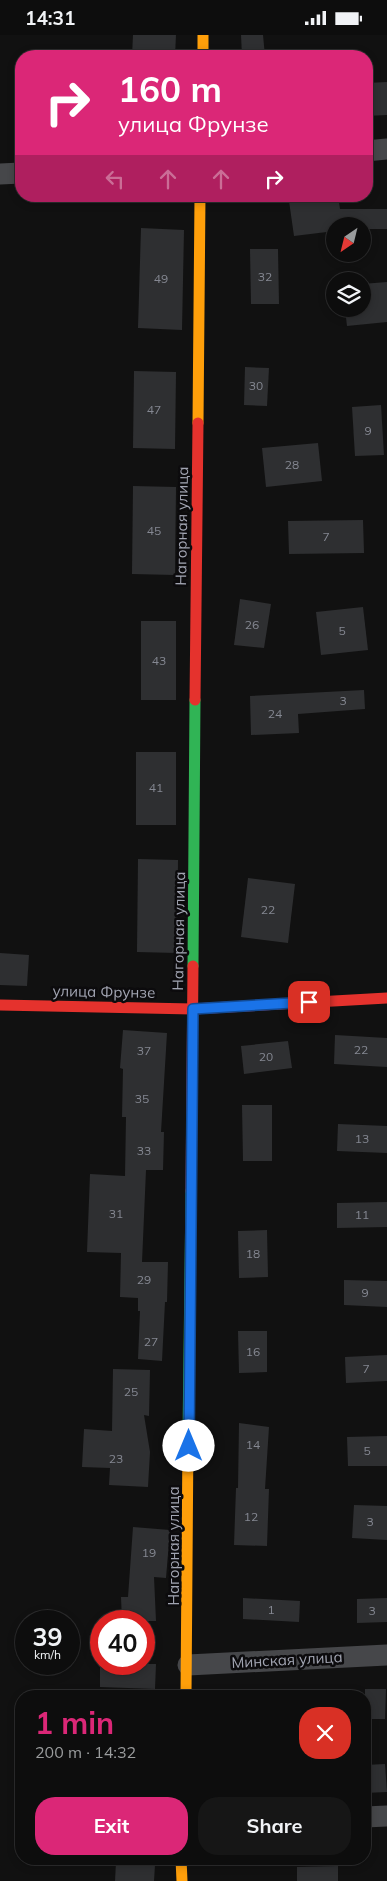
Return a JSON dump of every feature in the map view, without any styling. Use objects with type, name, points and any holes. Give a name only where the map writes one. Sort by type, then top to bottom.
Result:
[{"type":"street","points":[[203,35],[203,50]]},
{"type":"street","points":[[373,150],[387,149]]},
{"type":"street","points":[[0,174],[15,173]]},
{"type":"street","name":"Нагорная улица","points":[[186,1690],[200,202]]},
{"type":"street","name":"улица Фрунзе","points":[[0,1005],[193,1009],[387,998]]},
{"type":"street","name":"Минская улица","points":[[188,1665],[387,1655]]},
{"type":"street","points":[[371,1817],[387,1816]]},
{"type":"street","points":[[181,1865],[182,1881]]},
{"type":"building","points":[[133,35],[176,35],[175,50],[132,50]]},
{"type":"building","points":[[241,35],[263,35],[264,50],[242,50]]},
{"type":"building","points":[[387,82],[387,115],[373,116],[373,83]]},
{"type":"building","points":[[289,202],[339,202],[340,209],[387,209],[387,229],[371,229],[371,217],[326,217],[326,232],[294,236]]},
{"type":"building","points":[[141,228],[184,230],[182,330],[138,328]]},
{"type":"building","points":[[250,249],[278,249],[279,304],[251,304]]},
{"type":"building","points":[[387,282],[387,322],[347,326],[346,317],[371,317],[371,283]]},
{"type":"building","points":[[245,367],[269,368],[267,406],[244,405]]},
{"type":"building","points":[[134,371],[176,372],[175,449],[133,448]]},
{"type":"building","points":[[381,405],[384,455],[355,456],[352,407]]},
{"type":"building","points":[[318,443],[322,481],[266,487],[262,448]]},
{"type":"building","points":[[133,486],[176,487],[175,575],[132,574]]},
{"type":"building","points":[[363,520],[364,553],[289,554],[288,521]]},
{"type":"building","points":[[240,599],[271,604],[264,648],[234,645]]},
{"type":"building","points":[[363,607],[368,650],[321,655],[316,612]]},
{"type":"building","points":[[141,621],[176,621],[176,700],[141,700]]},
{"type":"building","points":[[364,690],[365,709],[298,714],[299,733],[251,735],[250,696]]},
{"type":"building","points":[[136,752],[176,752],[176,825],[136,825]]},
{"type":"building","points":[[138,859],[178,860],[177,953],[137,952]]},
{"type":"building","points":[[248,878],[295,884],[288,943],[241,937]]},
{"type":"building","points":[[0,953],[29,955],[27,986],[0,985]]},
{"type":"building","points":[[123,1030],[167,1033],[161,1132],[164,1132],[163,1170],[146,1170],[142,1262],[168,1262],[162,1361],[138,1359],[140,1311],[138,1311],[138,1298],[120,1297],[121,1253],[87,1252],[90,1174],[125,1176],[126,1117],[122,1117],[123,1069],[120,1068]]},
{"type":"building","points":[[335,1035],[387,1038],[387,1067],[334,1064]]},
{"type":"building","points":[[288,1041],[292,1068],[244,1074],[241,1046]]},
{"type":"building","points":[[242,1105],[272,1105],[272,1161],[243,1161]]},
{"type":"building","points":[[338,1124],[387,1126],[387,1153],[337,1151]]},
{"type":"building","points":[[387,1202],[387,1227],[337,1228],[337,1203]]},
{"type":"building","points":[[267,1230],[268,1277],[239,1278],[238,1231]]},
{"type":"building","points":[[344,1280],[387,1281],[387,1307],[344,1305]]},
{"type":"building","points":[[238,1331],[267,1331],[267,1372],[239,1373]]},
{"type":"building","points":[[387,1355],[387,1381],[346,1383],[345,1357]]},
{"type":"building","points":[[113,1369],[150,1370],[149,1416],[144,1415],[150,1452],[148,1487],[109,1485],[110,1468],[82,1467],[84,1429],[112,1431]]},
{"type":"building","points":[[239,1423],[269,1427],[265,1489],[269,1489],[267,1546],[234,1545],[236,1488],[238,1488]]},
{"type":"building","points":[[387,1436],[387,1466],[348,1466],[347,1437]]},
{"type":"building","points":[[354,1505],[387,1506],[387,1540],[352,1538]]},
{"type":"building","points":[[133,1527],[170,1530],[166,1578],[154,1577],[156,1621],[155,1610],[122,1610],[121,1597],[128,1597]]},
{"type":"building","points":[[243,1598],[300,1601],[299,1622],[243,1619]]},
{"type":"building","points":[[387,1598],[387,1622],[357,1623],[357,1599]]},
{"type":"building","points":[[156,1664],[155,1689],[100,1687],[100,1675],[155,1675]]},
{"type":"building","points":[[386,1689],[385,1719],[371,1719],[371,1690],[365,1690]]},
{"type":"building","points":[[385,1764],[387,1792],[371,1793],[371,1765]]},
{"type":"building","points":[[116,1865],[155,1865],[154,1881],[115,1881]]},
{"type":"building","points":[[338,1866],[338,1881],[297,1881],[297,1867]]},
{"type":"traffic: fast","points":[[193,966],[195,700]]},
{"type":"traffic: fast","points":[[188,1435],[191,1191]]},
{"type":"traffic: slow","points":[[203,35],[203,50]]},
{"type":"traffic: slow","points":[[198,423],[200,202]]},
{"type":"traffic: slow","points":[[186,1690],[188,1435]]},
{"type":"traffic: slow","points":[[181,1865],[182,1881]]},
{"type":"traffic: jam","points":[[195,700],[198,423]]},
{"type":"traffic: jam","points":[[191,1191],[193,966]]},
{"type":"traffic: jam","points":[[0,1005],[193,1009],[387,998]]},
{"type":"route","points":[[189,1446],[193,1009],[309,1002]]}]
